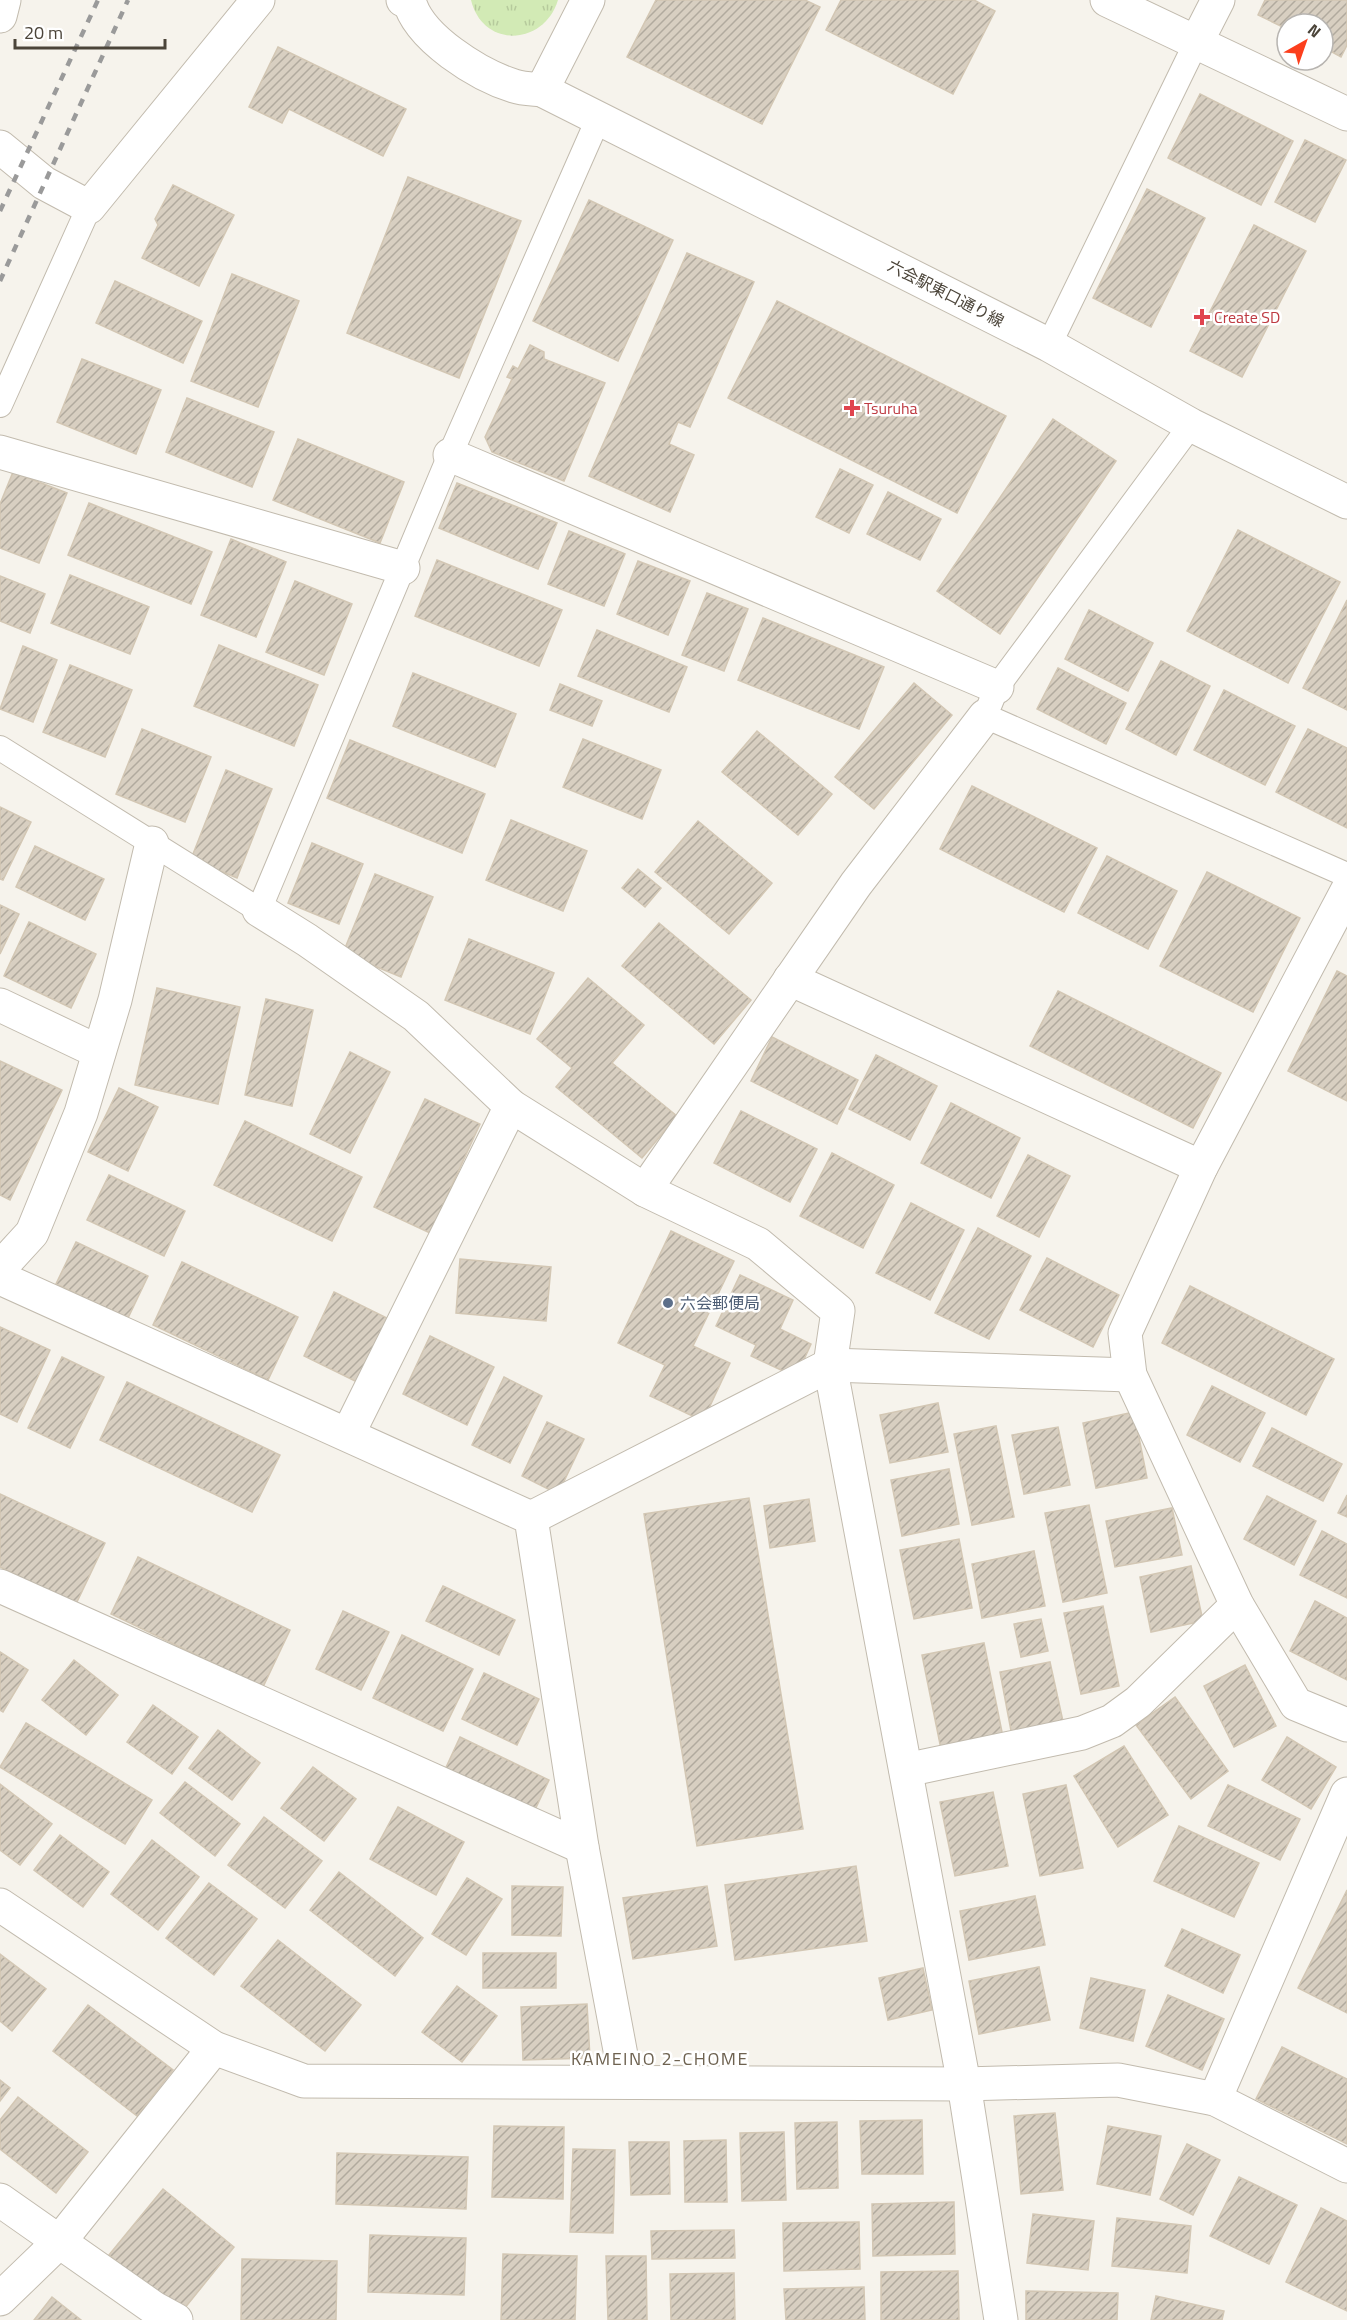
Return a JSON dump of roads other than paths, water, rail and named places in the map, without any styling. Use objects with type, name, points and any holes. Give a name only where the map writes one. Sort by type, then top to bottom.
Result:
[{"type":"street","points":[[0,16],[4,0]]},
{"type":"street","points":[[0,147],[44,183],[89,207],[258,0]]},
{"type":"street","name":"六会駅東口通り線","points":[[407,0],[425,28],[466,65],[515,87],[542,90],[599,117],[1048,345],[1191,425],[1347,502]]},
{"type":"street","points":[[542,90],[588,0]]},
{"type":"street","points":[[1107,0],[1347,114]]},
{"type":"street","points":[[1196,43],[1218,0]]},
{"type":"street","points":[[0,452],[403,568]]},
{"type":"street","points":[[450,455],[997,687]]},
{"type":"street","points":[[645,1190],[856,884],[985,716]]},
{"type":"street","points":[[0,1268],[32,1233],[81,1113],[115,1000],[152,843]]},
{"type":"street","points":[[1347,891],[1201,1167],[1125,1333],[1130,1375],[1237,1605],[1296,1704],[1347,1725]]},
{"type":"street","points":[[259,910],[307,940],[416,1016],[511,1106],[645,1190],[758,1244],[838,1311],[830,1365],[964,2084],[1001,2320]]},
{"type":"street","points":[[790,979],[1201,1167]]},
{"type":"street","points":[[0,1005],[99,1052]]},
{"type":"street","points":[[348,1434],[511,1106]]},
{"type":"street","points":[[0,1278],[531,1518]]},
{"type":"street","points":[[531,1518],[830,1365],[1130,1375]]},
{"type":"street","points":[[531,1518],[582,1847],[626,2082]]},
{"type":"street","points":[[0,1586],[582,1847]]},
{"type":"street","points":[[906,1770],[1082,1733],[1112,1721],[1138,1702],[1237,1605]]},
{"type":"street","points":[[1215,2098],[1347,1794]]},
{"type":"street","points":[[0,1905],[214,2048],[304,2081],[964,2084],[1118,2080],[1215,2098],[1347,2166]]},
{"type":"street","points":[[0,2299],[59,2242],[214,2048]]},
{"type":"street","points":[[0,2200],[154,2308],[176,2320]]},
{"type":"lane","points":[[1048,345],[1196,43]]},
{"type":"lane","points":[[0,748],[259,910],[450,455],[599,117]]},
{"type":"lane","points":[[0,405],[89,207]]},
{"type":"lane","points":[[1191,425],[997,687],[985,716],[1347,875]]},
{"type":"railway","points":[[0,211],[98,0]]},
{"type":"railway","points":[[0,281],[128,0]]},
{"type":"place","name":"Create SD","points":[[1202,317]]},
{"type":"place","name":"Tsuruha","points":[[852,408]]},
{"type":"place","name":"六会郵便局","points":[[668,1303]]},
{"type":"district","name":"KAMEINO 2-CHOME","points":[[660,2058]]}]
